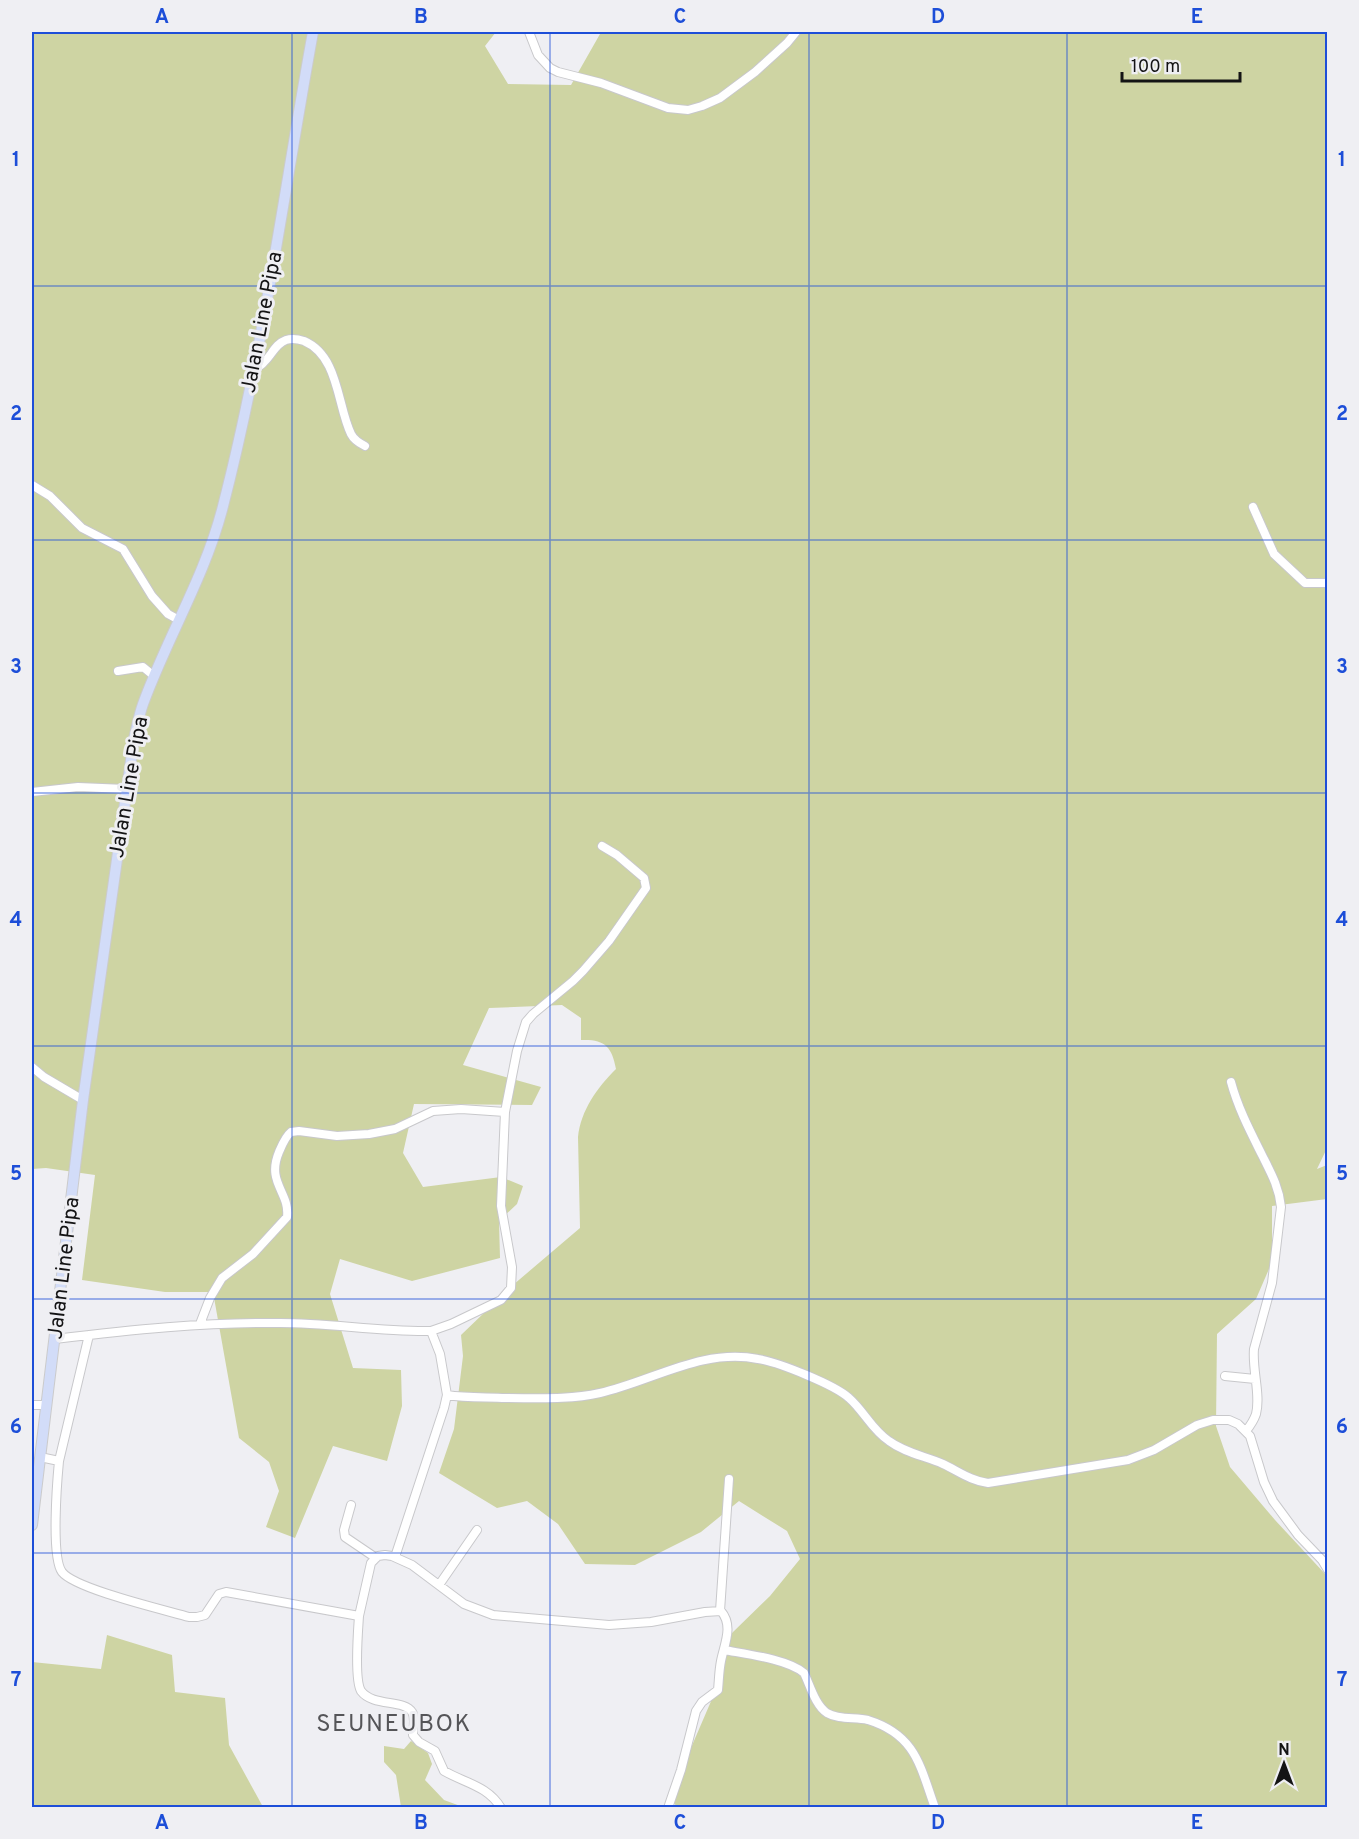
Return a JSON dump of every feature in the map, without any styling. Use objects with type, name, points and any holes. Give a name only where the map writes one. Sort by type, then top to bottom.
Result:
[{"type":"main road","name":"Jalan Line Pipa","points":[[32,1525],[83,1100],[134,739],[142,705],[204,564],[221,512],[267,303],[314,32]]},
{"type":"street","points":[[529,32],[538,55],[550,68],[558,72],[601,82],[668,108],[688,110],[720,98],[755,72],[796,32]]},
{"type":"street","points":[[252,370],[263,364],[278,344],[285,340],[299,339],[315,348],[328,366],[338,389],[352,436],[364,446]]},
{"type":"street","points":[[32,485],[50,496],[82,528],[123,549],[152,596],[168,614],[179,620]]},
{"type":"street","points":[[1253,507],[1274,554],[1305,583],[1328,583]]},
{"type":"street","points":[[118,671],[143,667],[154,676]]},
{"type":"street","points":[[32,792],[78,787],[126,789]]},
{"type":"street","points":[[55,1339],[200,1324],[280,1323],[391,1332],[431,1331],[501,1300],[511,1288],[512,1267],[501,1206],[505,1112],[517,1051],[526,1022],[583,971],[609,941],[646,888],[644,878],[617,855],[602,846]]},
{"type":"street","points":[[32,1067],[44,1077],[83,1100]]},
{"type":"street","points":[[1232,1082],[1243,1117],[1274,1178],[1280,1197],[1272,1283],[1254,1349],[1256,1413],[1246,1431]]},
{"type":"street","points":[[200,1324],[210,1298],[222,1278],[253,1254],[286,1217],[287,1206],[275,1179],[274,1168],[283,1142],[291,1132],[296,1130],[337,1136],[369,1134],[395,1129],[433,1110],[505,1112]]},
{"type":"street","points":[[395,1557],[447,1395],[440,1354],[431,1331]]},
{"type":"street","points":[[89,1335],[59,1461],[56,1520],[58,1563],[63,1574],[75,1582],[118,1597],[189,1617],[205,1615],[219,1594],[226,1592],[359,1616]]},
{"type":"street","points":[[447,1395],[481,1398],[568,1398],[624,1387],[693,1362],[732,1357],[757,1358],[840,1391],[850,1399],[879,1433],[901,1449],[939,1462],[972,1479],[988,1483],[1128,1460],[1154,1450],[1197,1425],[1219,1419],[1229,1420],[1246,1431],[1253,1442],[1264,1482],[1273,1501],[1328,1570]]},
{"type":"street","points":[[1225,1376],[1255,1379]]},
{"type":"street","points":[[32,1405],[46,1406]]},
{"type":"street","points":[[40,1457],[59,1461]]},
{"type":"street","points":[[720,1611],[729,1479]]},
{"type":"street","points":[[351,1505],[344,1530],[345,1537],[376,1558]]},
{"type":"street","points":[[439,1585],[477,1530]]},
{"type":"street","points":[[501,1808],[492,1796],[480,1788],[444,1771],[435,1751],[419,1742],[413,1735],[414,1716],[411,1710],[373,1700],[360,1689],[357,1672],[359,1616],[371,1563],[376,1558],[385,1555],[412,1565],[464,1604],[493,1615],[582,1624],[630,1624],[711,1611],[720,1611],[724,1614],[728,1624],[718,1690],[702,1702],[696,1711],[681,1770],[668,1808]]},
{"type":"street","points":[[724,1650],[800,1669],[827,1713],[838,1717],[868,1720],[894,1732],[910,1746],[915,1755],[935,1808]]},
{"type":"green space","points":[[32,32],[496,32],[485,46],[508,84],[571,85],[600,32],[1327,32],[1328,1146],[1317,1169],[1327,1165],[1327,1199],[1272,1206],[1272,1262],[1256,1299],[1217,1334],[1216,1426],[1230,1467],[1327,1576],[1327,1807],[679,1808],[669,1799],[715,1692],[732,1633],[770,1596],[800,1559],[787,1531],[739,1501],[701,1532],[635,1565],[585,1564],[558,1524],[527,1501],[497,1508],[439,1473],[454,1429],[463,1356],[461,1335],[513,1285],[580,1228],[578,1137],[580,1127],[591,1100],[616,1069],[606,1045],[596,1041],[581,1040],[581,1018],[562,1005],[489,1008],[463,1065],[541,1087],[532,1105],[414,1104],[403,1153],[423,1187],[501,1177],[523,1186],[517,1204],[499,1221],[500,1258],[412,1281],[340,1259],[330,1294],[353,1368],[401,1370],[402,1406],[387,1461],[333,1446],[295,1538],[266,1527],[279,1491],[269,1462],[239,1438],[213,1292],[165,1292],[82,1280],[95,1175],[46,1168],[32,1169]]},
{"type":"green space","points":[[107,1635],[172,1655],[175,1692],[225,1698],[229,1745],[263,1807],[32,1807],[32,1662],[101,1669]]},
{"type":"green space","points":[[411,1741],[428,1753],[432,1764],[425,1780],[444,1800],[463,1807],[401,1807],[396,1775],[384,1762],[384,1746],[404,1749]]},
{"type":"district","name":"SEUNEUBOK","points":[[394,1723]]}]
